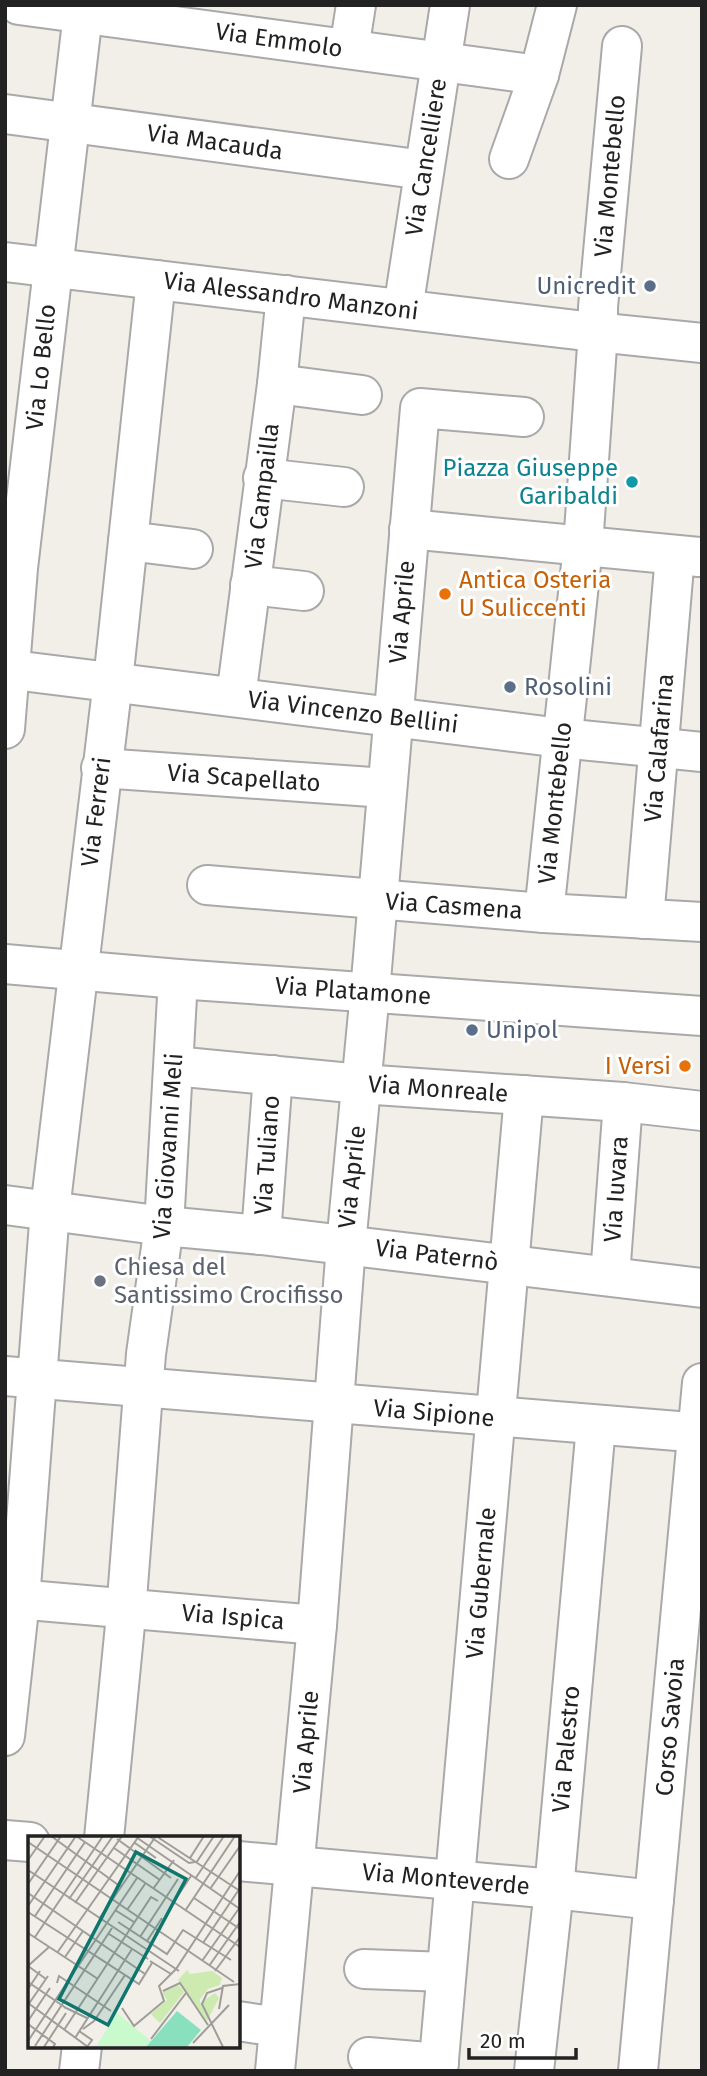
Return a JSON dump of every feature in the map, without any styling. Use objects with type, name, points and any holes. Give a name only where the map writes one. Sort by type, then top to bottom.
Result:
[{"type":"street","name":"Via Emmolo","points":[[19,5],[251,20],[349,49],[539,75]]},
{"type":"street","points":[[349,49],[356,5]]},
{"type":"street","name":"Via Cancelliere","points":[[403,309],[450,5]]},
{"type":"street","points":[[509,159],[539,75],[557,5]]},
{"type":"street","name":"Via Lo Bello","points":[[5,729],[17,472],[53,268],[84,9]]},
{"type":"street","name":"Via Montebello","points":[[544,913],[561,738],[572,553],[591,323],[622,46]]},
{"type":"street","name":"Via Macauda","points":[[5,114],[424,170]]},
{"type":"street","name":"Via Alessandro Manzoni","points":[[5,262],[403,309],[591,323],[702,343]]},
{"type":"street","name":"Via Ferreri","points":[[14,1605],[26,1369],[50,1210],[113,681],[156,280]]},
{"type":"street","name":"Via Campailla","points":[[236,697],[286,295]]},
{"type":"street","points":[[277,384],[362,395]]},
{"type":"street","name":"Via Aprile","points":[[275,2071],[317,1625],[346,1245],[420,408],[524,418]]},
{"type":"street","points":[[263,478],[344,487]]},
{"type":"street","points":[[409,529],[572,553],[683,563]]},
{"type":"street","points":[[128,541],[193,549]]},
{"type":"street","name":"Via Calafarina","points":[[644,919],[659,749],[683,563]]},
{"type":"street","points":[[250,585],[304,591]]},
{"type":"street","name":"Via Vincenzo Bellini","points":[[8,669],[561,738],[702,752]]},
{"type":"street","name":"Via Scapellato","points":[[101,768],[386,788]]},
{"type":"street","name":"Via Casmena","points":[[207,885],[544,913],[702,922]]},
{"type":"street","name":"Via Platamone","points":[[5,964],[702,1016]]},
{"type":"street","name":"Via Giovanni Meli","points":[[133,1614],[164,1226],[178,979]]},
{"type":"street","name":"Via Monreale","points":[[174,1066],[361,1084],[623,1102],[702,1111]]},
{"type":"street","name":"Via Tuliano","points":[[261,1235],[274,1075]]},
{"type":"street","name":"Via Gubernale","points":[[439,2067],[524,1095]]},
{"type":"street","name":"Via Iuvara","points":[[610,1276],[623,1102]]},
{"type":"street","name":"Via Paternò","points":[[5,1205],[702,1288]]},
{"type":"street","name":"Via Sipione","points":[[26,1369],[152,1377],[333,1405],[699,1433]]},
{"type":"street","name":"Corso Savoia","points":[[638,2071],[702,1383]]},
{"type":"street","name":"Via Palestro","points":[[534,2071],[554,1889],[596,1426]]},
{"type":"street","points":[[5,1736],[14,1605]]},
{"type":"street","name":"Via Ispica","points":[[14,1605],[317,1625]]},
{"type":"street","points":[[104,1836],[133,1614]]},
{"type":"street","points":[[5,1840],[28,1842]]},
{"type":"street","name":"Via Monteverde","points":[[240,1861],[654,1900]]},
{"type":"street","points":[[364,1969],[446,1972]]},
{"type":"street","points":[[240,2021],[278,2027]]},
{"type":"street","points":[[79,2071],[82,2048]]},
{"type":"street","points":[[368,2057],[439,2067]]},
{"type":"place","name":"Unicredit","points":[[650,286]]},
{"type":"place","name":"Piazza Giuseppe Garibaldi","points":[[632,482]]},
{"type":"place","name":"Antica Osteria U Suliccenti","points":[[445,594]]},
{"type":"place","name":"Rosolini","points":[[510,687]]},
{"type":"place","name":"Unipol","points":[[472,1030]]},
{"type":"place","name":"I Versi","points":[[685,1066]]},
{"type":"place","name":"Chiesa del Santissimo Crocifisso","points":[[100,1281]]}]
